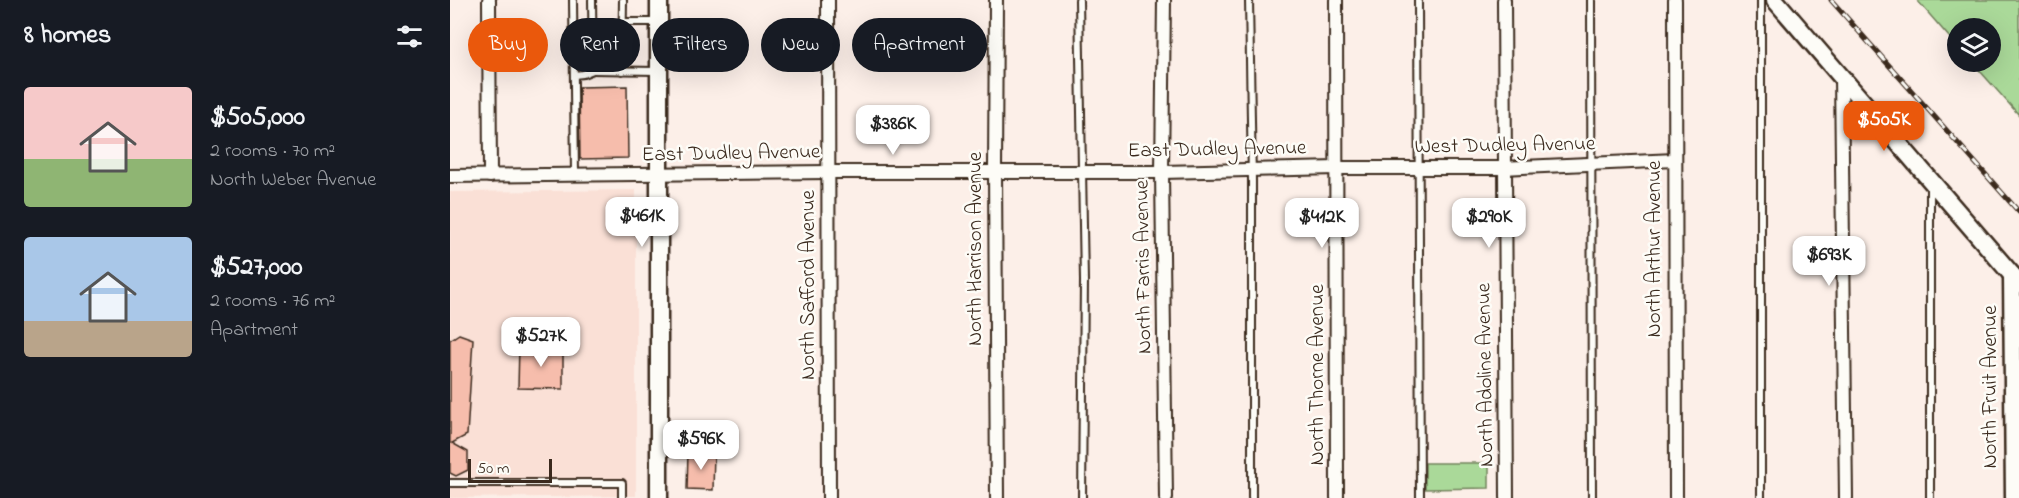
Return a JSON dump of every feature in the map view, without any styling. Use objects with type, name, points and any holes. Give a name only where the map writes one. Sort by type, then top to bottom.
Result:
[{"type":"street","points":[[489,0],[490,176]]},
{"type":"street","points":[[659,0],[659,18]]},
{"type":"street","name":"North Safford Avenue","points":[[828,0],[829,498]]},
{"type":"street","name":"North Harrison Avenue","points":[[996,0],[997,498]]},
{"type":"street","name":"North Farris Avenue","points":[[1164,0],[1162,171],[1166,498]]},
{"type":"street","name":"North Thorne Avenue","points":[[1336,0],[1337,498]]},
{"type":"street","name":"North Adoline Avenue","points":[[1504,0],[1503,168],[1507,498]]},
{"type":"street","name":"North Arthur Avenue","points":[[1675,0],[1676,498]]},
{"type":"street","points":[[1775,0],[2016,279]]},
{"type":"street","points":[[659,72],[659,498]]},
{"type":"street","points":[[1841,76],[1846,498]]},
{"type":"street","name":"West Dudley Avenue","points":[[1337,168],[1503,168],[1675,160]]},
{"type":"street","name":"East Dudley Avenue","points":[[450,176],[1337,168]]},
{"type":"street","name":"North Fruit Avenue","points":[[2014,498],[2016,279]]},
{"type":"lane","points":[[573,0],[574,176]]},
{"type":"lane","points":[[592,0],[592,18]]},
{"type":"lane","points":[[623,0],[623,18]]},
{"type":"lane","points":[[1079,0],[1084,282],[1082,498]]},
{"type":"lane","points":[[1249,0],[1252,498]]},
{"type":"lane","points":[[1418,0],[1420,498]]},
{"type":"lane","points":[[1591,0],[1592,498]]},
{"type":"lane","points":[[1761,0],[1761,498]]},
{"type":"lane","points":[[574,75],[588,72]]},
{"type":"lane","points":[[1930,179],[1930,498]]},
{"type":"lane","points":[[450,483],[622,483],[622,498]]},
{"type":"shaded area","points":[[636,190],[636,496],[450,498],[450,192]]},
{"type":"green space","points":[[1917,0],[2019,0],[2019,115],[1981,72],[2001,72],[2001,18],[1947,18],[1947,34]]},
{"type":"green space","points":[[1425,463],[1489,463],[1489,488],[1425,489]]},
{"type":"building","points":[[627,86],[628,158],[580,159],[579,87]]},
{"type":"building","points":[[459,334],[473,339],[467,435],[452,443],[468,452],[468,470],[456,476],[450,473],[450,340]]},
{"type":"building","points":[[519,346],[563,347],[563,389],[518,388]]},
{"type":"building","points":[[688,452],[714,453],[713,490],[687,489]]},
{"type":"railway","points":[[1831,0],[2019,212]]}]
